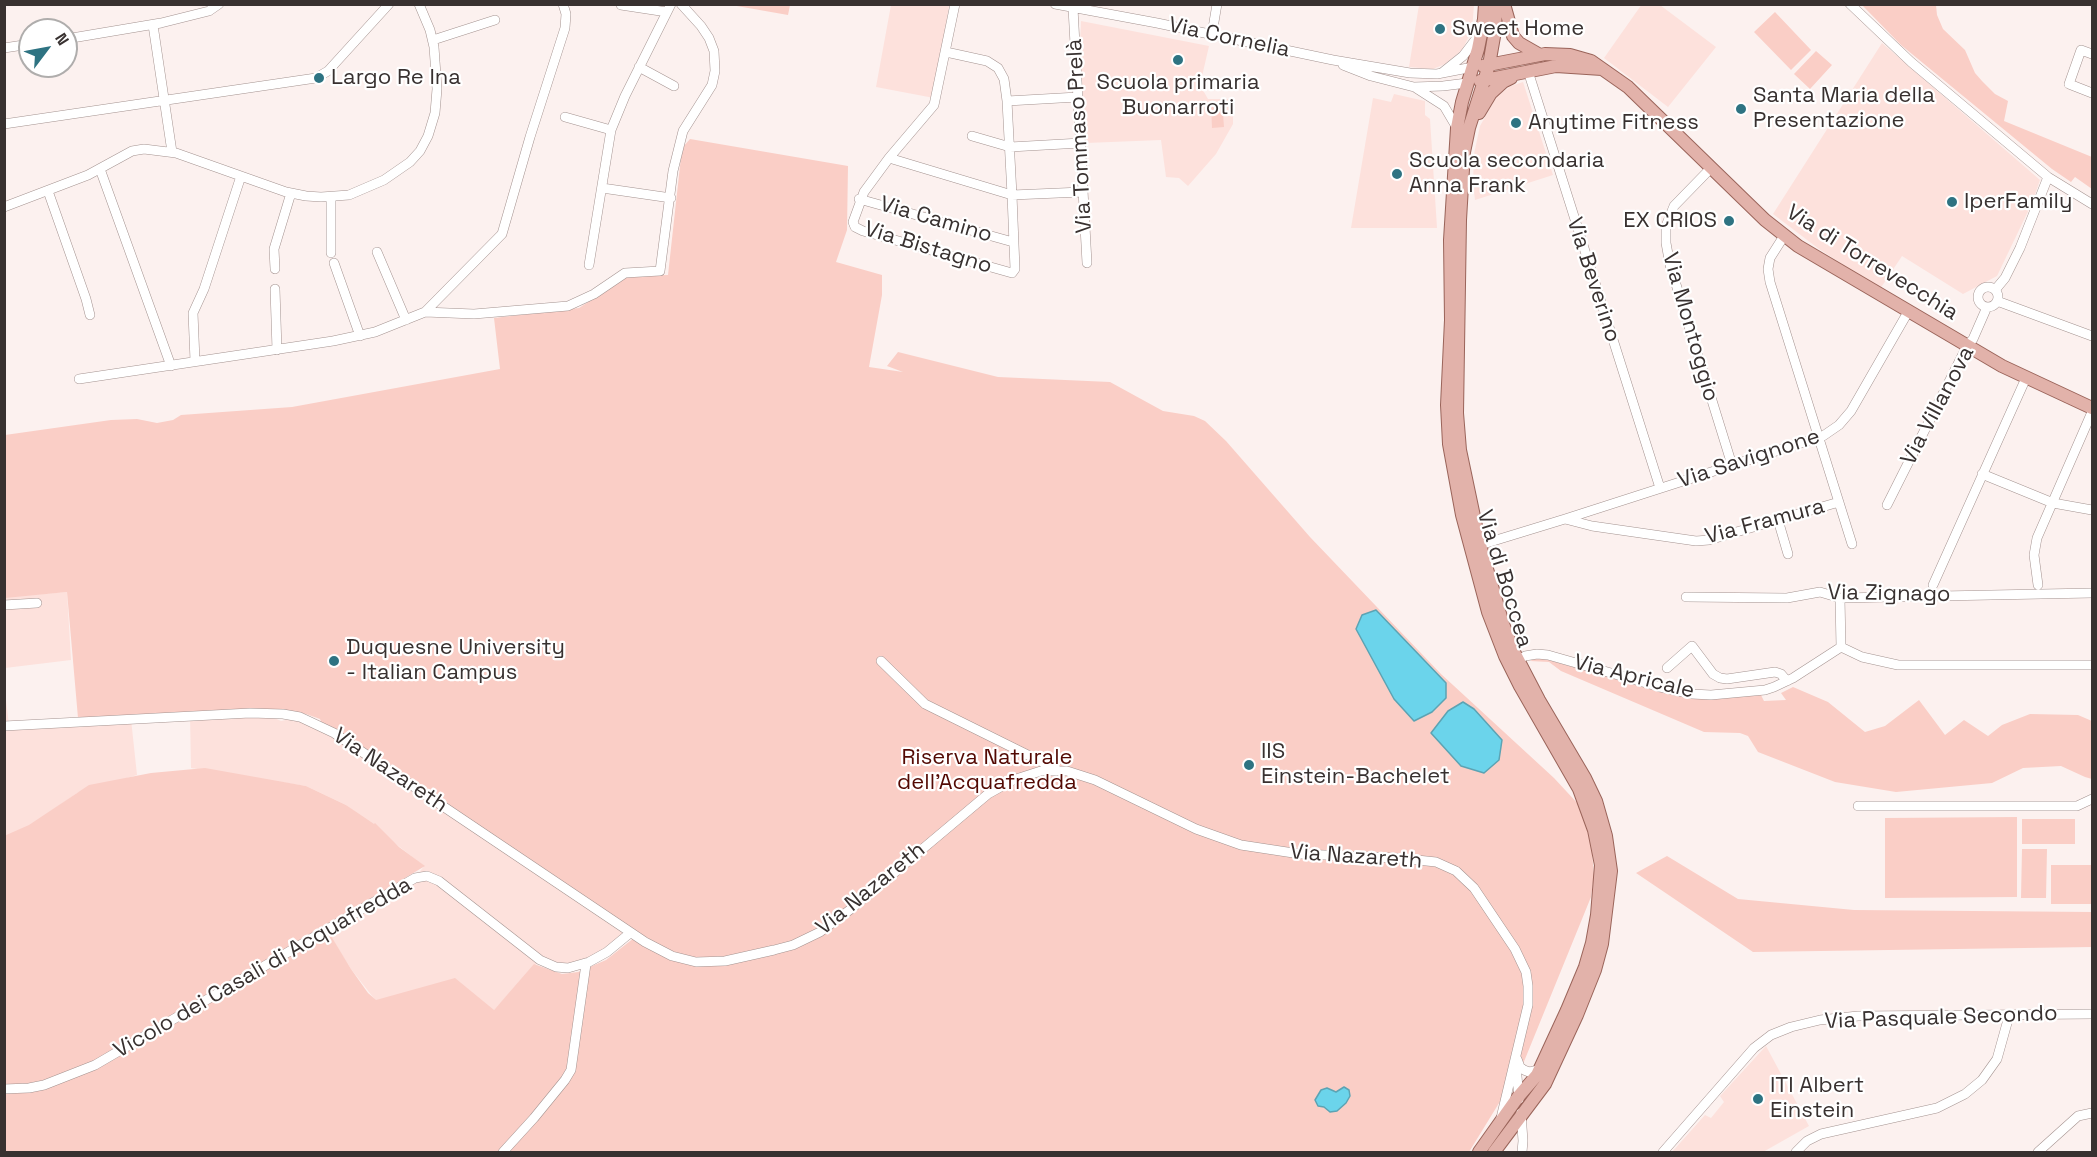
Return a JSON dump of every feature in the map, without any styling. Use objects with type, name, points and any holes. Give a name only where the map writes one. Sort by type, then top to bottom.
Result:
[{"type":"main road","name":"Via di Boccea","points":[[1485,4],[1482,30],[1467,83],[1450,240],[1451,320],[1447,405],[1449,438],[1462,515],[1491,619],[1513,662],[1593,795],[1606,836],[1611,871],[1605,931],[1592,977],[1549,1078],[1494,1152]]},
{"type":"main road","name":"Via di Boccea","points":[[1479,1152],[1499,1122],[1541,1069],[1585,967],[1596,924],[1601,865],[1594,830],[1580,789],[1530,706],[1513,662],[1480,545],[1466,483],[1458,426],[1462,132],[1485,80],[1496,4]]},
{"type":"main road","points":[[1504,4],[1513,36],[1519,43],[1540,55]]},
{"type":"main road","name":"Via di Torrevecchia","points":[[1473,68],[1540,55],[1563,54],[1591,61],[1628,87],[1784,236],[1813,256],[1967,346],[2092,410]]},
{"type":"main road","points":[[1467,83],[1562,65],[1603,69]]},
{"type":"main road","points":[[1462,132],[1491,93],[1503,82],[1528,71]]},
{"type":"street","points":[[78,37],[153,25],[209,11],[219,4]]},
{"type":"street","points":[[4,124],[318,77],[333,66],[389,4]]},
{"type":"street","points":[[4,207],[100,169],[135,151],[147,149],[172,152],[291,194],[331,197],[353,194],[384,180],[410,162],[423,147],[434,119],[437,100],[433,40],[419,4]]},
{"type":"street","points":[[79,379],[360,336],[382,330],[425,312],[502,234],[565,28],[566,14],[563,4]]},
{"type":"street","points":[[425,312],[474,314],[568,306],[594,294],[626,272],[659,272],[673,171],[683,131],[712,85],[716,71],[713,48],[709,38],[699,23],[681,4]]},
{"type":"street","name":"Via Bistagno","points":[[946,52],[982,59],[996,66],[1004,79],[1010,147],[1014,272],[1010,273],[859,230],[854,225],[853,220],[860,199],[889,158],[934,105],[956,4]]},
{"type":"street","name":"Via Cornelia","points":[[1055,4],[1333,60],[1417,74],[1473,68]]},
{"type":"street","points":[[1212,34],[1217,4]]},
{"type":"street","points":[[1850,4],[1911,62],[2049,177],[2092,204]]},
{"type":"street","points":[[589,265],[611,130],[669,8],[621,5]]},
{"type":"street","name":"Via Tommaso Prelà","points":[[1073,8],[1087,263]]},
{"type":"street","points":[[433,40],[495,20]]},
{"type":"street","points":[[153,25],[172,152]]},
{"type":"street","points":[[1441,73],[1464,56],[1482,30]]},
{"type":"street","points":[[2092,54],[2081,50],[2069,84],[2092,93]]},
{"type":"street","name":"Via Cornelia","points":[[1333,60],[1371,76],[1414,87],[1467,83]]},
{"type":"street","points":[[639,67],[674,86]]},
{"type":"street","name":"Via Beverino","points":[[1528,71],[1660,488]]},
{"type":"street","points":[[1414,87],[1444,106],[1462,132]]},
{"type":"street","points":[[1007,100],[1078,97]]},
{"type":"street","points":[[566,117],[611,130]]},
{"type":"street","points":[[972,136],[1010,147],[1081,143]]},
{"type":"street","points":[[889,158],[1012,195],[1082,192]]},
{"type":"street","name":"Via Montoggio","points":[[1711,168],[1674,206],[1665,226],[1665,243],[1732,465]]},
{"type":"street","points":[[100,169],[171,366]]},
{"type":"street","points":[[195,361],[193,313],[204,289],[241,176]]},
{"type":"street","points":[[1995,290],[2005,278],[2020,248],[2049,177]]},
{"type":"street","points":[[602,188],[671,198]]},
{"type":"street","points":[[48,191],[90,315]]},
{"type":"street","points":[[275,269],[274,249],[291,194]]},
{"type":"street","points":[[331,197],[333,258],[360,336]]},
{"type":"street","name":"Via Camino","points":[[860,199],[1013,242]]},
{"type":"street","points":[[1784,236],[1770,256],[1769,278],[1852,544]]},
{"type":"street","points":[[377,252],[406,320]]},
{"type":"street","points":[[1995,290],[1987,286],[1979,291],[1978,301],[1987,307],[1997,301]]},
{"type":"street","points":[[275,289],[277,350]]},
{"type":"street","points":[[1995,290],[1997,301]]},
{"type":"street","points":[[1997,301],[2092,336]]},
{"type":"street","name":"Via Villanova","points":[[1887,505],[1967,346],[1974,339],[1987,307]]},
{"type":"street","name":"Via Savignone","points":[[1565,519],[1818,439],[1839,425],[1851,411],[1908,312]]},
{"type":"street","points":[[1933,585],[2026,378]]},
{"type":"street","points":[[2038,585],[2035,548],[2038,534],[2092,410]]},
{"type":"street","points":[[1982,474],[2053,503],[2092,510]]},
{"type":"street","name":"Via Framura","points":[[1480,545],[1565,519],[1614,530],[1696,541],[1709,540],[1839,502]]},
{"type":"street","points":[[1778,520],[1788,554]]},
{"type":"street","name":"Via Zignago","points":[[1686,597],[1787,598],[1820,592],[1840,598],[2092,593]]},
{"type":"street","points":[[1840,598],[1841,647],[1862,657],[1898,665],[2092,665]]},
{"type":"street","points":[[4,605],[37,603]]},
{"type":"street","name":"Via Apricale","points":[[1666,668],[1692,646],[1713,674],[1720,678],[1775,672],[1781,674],[1787,681]]},
{"type":"street","name":"Via Apricale","points":[[1513,662],[1537,654],[1548,655],[1692,694],[1711,695],[1765,690],[1787,681],[1841,647]]},
{"type":"street","points":[[881,661],[925,704],[1059,770]]},
{"type":"street","name":"Via Nazareth","points":[[4,726],[250,713],[300,717],[334,733],[630,933],[672,956],[696,962],[717,962],[742,958],[793,945],[820,932],[995,789],[1035,772],[1059,770],[1095,780],[1196,829],[1234,843],[1300,854],[1429,861],[1456,871],[1467,879],[1482,897],[1524,966],[1529,999],[1499,1122]]},
{"type":"street","points":[[1858,806],[2077,806],[2092,799]]},
{"type":"street","name":"Vicolo dei Casali di Acquafredda","points":[[4,1089],[39,1087],[90,1068],[415,878],[427,876],[439,881],[546,964],[556,967],[568,968],[586,964],[607,952],[630,933]]},
{"type":"street","points":[[503,1152],[571,1070],[586,964]]},
{"type":"street","name":"Via Pasquale Secondo","points":[[1664,1152],[1752,1051],[1766,1038],[1779,1031],[1813,1022],[1858,1016],[2092,1014]]},
{"type":"street","points":[[1796,1152],[1807,1141],[1821,1134],[1931,1109],[1965,1094],[1982,1080],[1997,1059],[2009,1016]]},
{"type":"street","points":[[1516,1055],[1519,1065],[1524,1070],[1529,1072],[1541,1069]]},
{"type":"street","name":"Via Nazareth","points":[[1516,1055],[1521,1118]]},
{"type":"street","points":[[2038,1152],[2078,1116],[2092,1113]]},
{"type":"street","points":[[1521,1118],[1522,1152]]},
{"type":"shaded area","points":[[943,4],[949,6],[934,98],[876,87],[891,5]]},
{"type":"shaded area","points":[[1642,4],[1660,5],[1716,47],[1668,107],[1604,58]]},
{"type":"shaded area","points":[[1419,5],[1474,5],[1472,30],[1462,50],[1445,64],[1433,69],[1409,67]]},
{"type":"shaded area","points":[[1081,21],[1209,46],[1200,85],[1208,99],[1233,99],[1233,124],[1216,154],[1188,186],[1179,178],[1166,177],[1161,140],[1086,143],[1080,47]]},
{"type":"shaded area","points":[[1882,43],[2040,180],[2032,203],[1997,276],[1963,294],[1902,256],[1880,289],[1819,249],[1773,214]]},
{"type":"shaded area","points":[[1523,82],[1553,175],[1475,200],[1474,154],[1480,126],[1497,96],[1511,86]]},
{"type":"shaded area","name":"Scuola secondaria Anna Frank","points":[[1394,94],[1425,101],[1425,115],[1430,119],[1437,228],[1351,228],[1373,98],[1391,102]]},
{"type":"shaded area","points":[[67,592],[71,660],[5,668],[5,597]]},
{"type":"shaded area","points":[[4,684],[9,725],[131,719],[137,775],[77,793],[5,844]]},
{"type":"shaded area","points":[[263,713],[281,721],[300,717],[316,724],[671,956],[630,933],[580,966],[540,960],[494,1010],[376,1001],[351,969],[324,926],[415,878],[424,866],[346,805],[306,786],[191,768],[190,714]]},
{"type":"shaded area","name":"ITI Albert Einstein","points":[[1766,1046],[1809,1126],[1763,1152],[1672,1152],[1705,1115],[1711,1118],[1724,1102],[1720,1096]]},
{"type":"green space","points":[[731,4],[790,5],[788,15]]},
{"type":"green space","points":[[1862,5],[1936,5],[1937,15],[1943,29],[1965,50],[1975,73],[1995,94],[2008,101],[2004,121],[2092,157],[2092,189],[2075,177],[2071,182],[2052,169],[1901,45]]},
{"type":"green space","points":[[1775,12],[1811,50],[1791,70],[1754,32]]},
{"type":"green space","points":[[1816,51],[1832,65],[1810,89],[1794,74]]},
{"type":"green space","points":[[1222,102],[1224,127],[1212,128],[1211,103]]},
{"type":"green space","name":"Riserva Naturale dell'Acquafredda","points":[[690,139],[848,166],[847,230],[836,262],[882,275],[882,295],[869,367],[903,372],[887,366],[898,352],[998,377],[1110,382],[1163,411],[1194,416],[1205,421],[1226,441],[1310,537],[1441,674],[1554,778],[1580,806],[1591,842],[1594,875],[1591,897],[1523,1064],[1469,1152],[5,1152],[4,836],[29,825],[89,785],[151,773],[205,768],[306,786],[346,805],[375,823],[399,847],[425,866],[325,926],[351,969],[368,993],[376,1000],[455,978],[494,1010],[534,964],[562,974],[578,972],[606,960],[639,934],[322,724],[320,719],[306,714],[275,709],[78,718],[67,592],[5,598],[5,435],[111,420],[137,419],[157,423],[173,420],[181,415],[292,407],[500,369],[494,318],[579,308],[627,276],[668,275],[682,148]]},
{"type":"green space","points":[[1536,658],[1629,683],[1702,699],[1761,695],[1764,701],[1786,700],[1781,693],[1793,687],[1828,702],[1865,732],[1885,726],[1919,700],[1945,735],[1964,720],[1988,736],[2002,725],[2030,714],[2078,715],[2092,721],[2092,779],[2061,766],[2023,768],[1992,783],[1896,792],[1835,782],[1758,752],[1748,736],[1740,733],[1704,732],[1561,671],[1549,662],[1530,661]]},
{"type":"green space","points":[[2017,817],[2017,897],[1885,898],[1885,818]]},
{"type":"green space","points":[[2022,819],[2075,819],[2075,844],[2022,844]]},
{"type":"green space","points":[[2022,849],[2047,849],[2046,898],[2021,898]]},
{"type":"green space","points":[[1667,856],[1738,899],[1854,910],[2092,912],[2092,947],[1753,952],[1636,873]]},
{"type":"green space","points":[[2051,865],[2092,865],[2092,904],[2051,904]]},
{"type":"water","points":[[1376,610],[1446,683],[1446,698],[1432,712],[1414,721],[1394,699],[1356,629],[1362,615]]},
{"type":"water","points":[[1463,702],[1474,709],[1502,740],[1499,760],[1484,773],[1461,766],[1431,733],[1448,711]]},
{"type":"water","points":[[1344,1087],[1349,1090],[1350,1096],[1337,1111],[1330,1112],[1318,1106],[1315,1100],[1321,1090],[1327,1088],[1336,1092]]},
{"type":"place","name":"Sweet Home","points":[[1440,29]]},
{"type":"place","name":"Scuola primaria Buonarroti","points":[[1178,60]]},
{"type":"place","name":"Largo Re Ina","points":[[319,78]]},
{"type":"place","name":"Santa Maria della Presentazione","points":[[1741,109]]},
{"type":"place","name":"Anytime Fitness","points":[[1516,123]]},
{"type":"place","name":"Scuola secondaria Anna Frank","points":[[1397,174]]},
{"type":"place","name":"IperFamily","points":[[1952,202]]},
{"type":"place","name":"EX CRIOS","points":[[1729,221]]},
{"type":"place","name":"Duquesne University - Italian Campus","points":[[334,661]]},
{"type":"place","name":"IIS Einstein-Bachelet","points":[[1249,765]]},
{"type":"place","name":"ITI Albert Einstein","points":[[1758,1099]]}]
